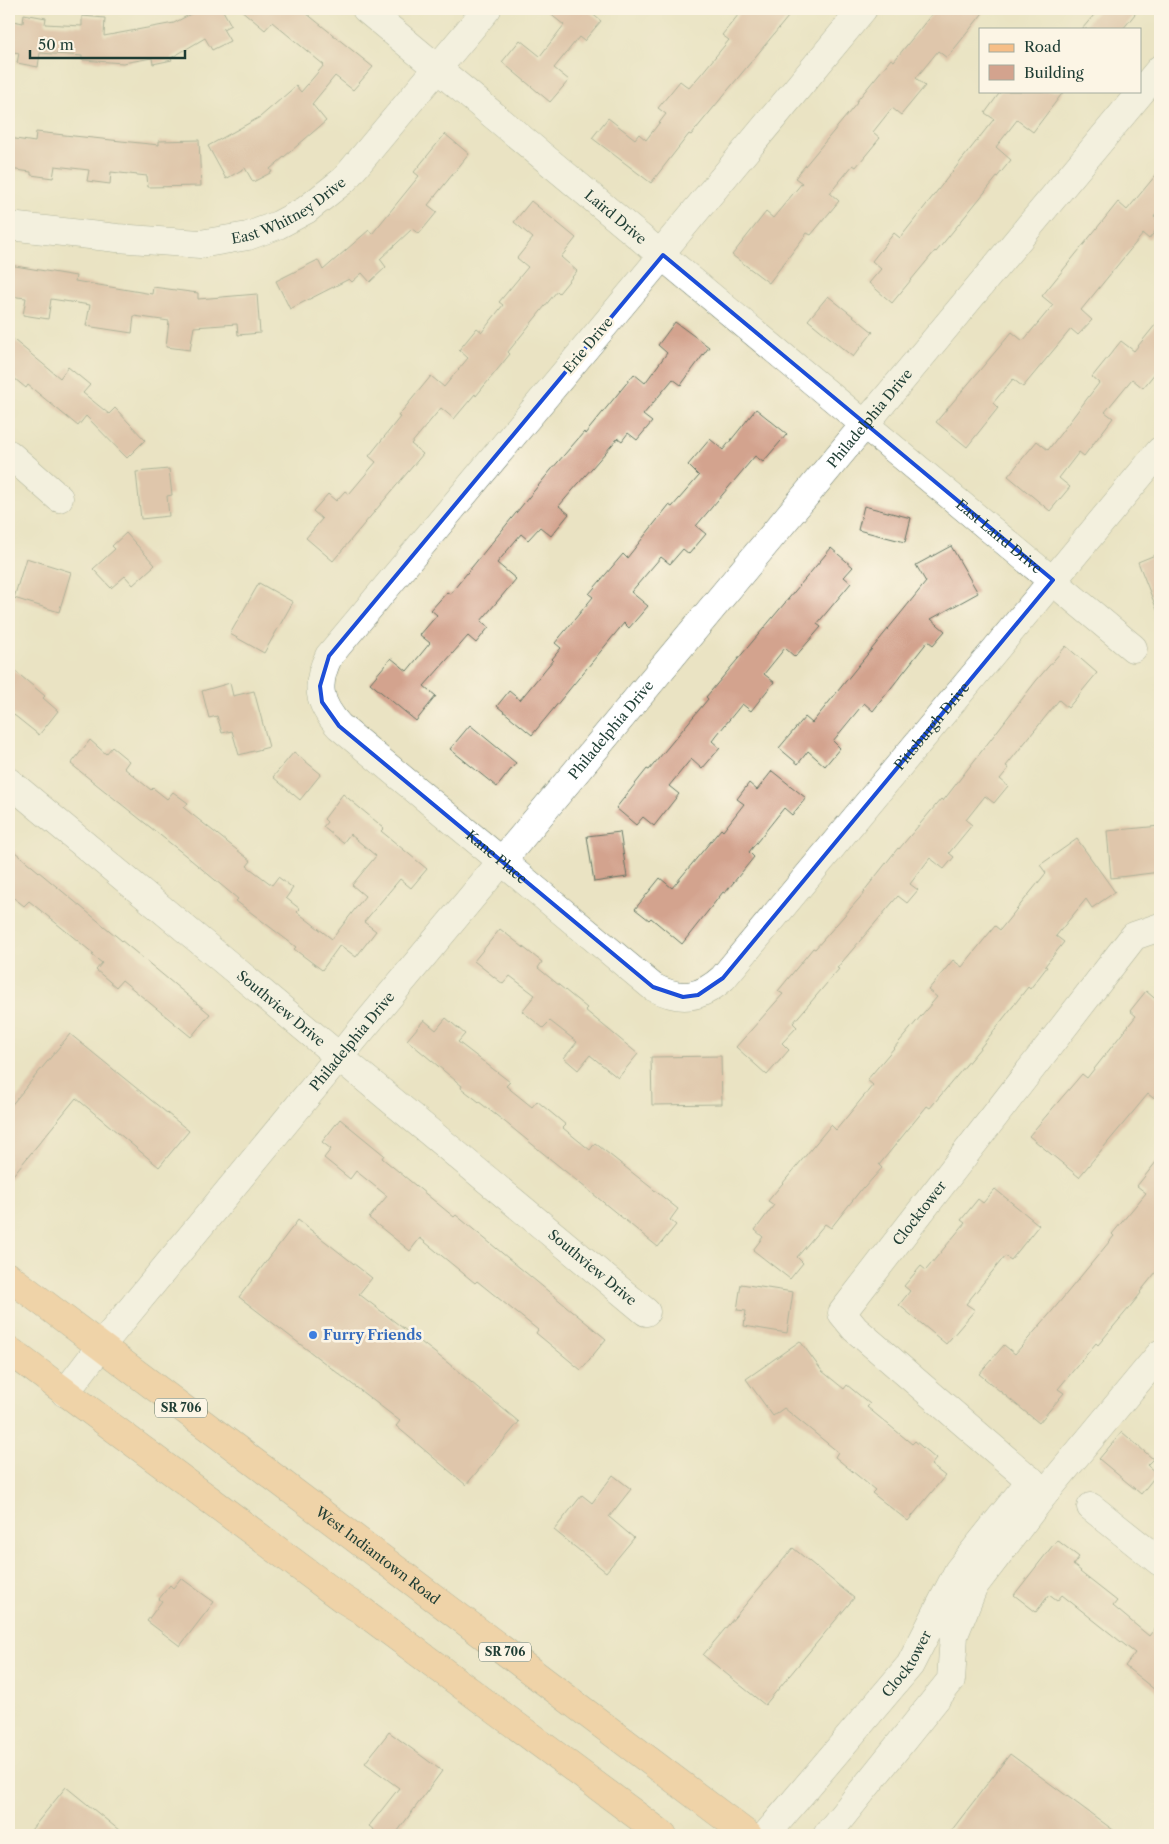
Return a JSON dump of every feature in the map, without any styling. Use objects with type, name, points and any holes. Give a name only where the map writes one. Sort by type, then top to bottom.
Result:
[{"type":"main road","name":"West Indiantown Road","points":[[9,1277],[748,1835]]},
{"type":"main road","points":[[9,1350],[663,1835]]},
{"type":"street","name":"Laird Drive","points":[[366,9],[865,424]]},
{"type":"street","name":"East Whitney Drive","points":[[9,226],[184,244],[200,244],[248,236],[278,225],[306,210],[344,180],[487,9]]},
{"type":"street","name":"Erie Drive","points":[[320,686],[322,670],[329,656],[663,255],[665,248],[863,9]]},
{"type":"street","name":"Philadelphia Drive","points":[[1142,91],[1160,69]]},
{"type":"street","name":"Philadelphia Drive","points":[[65,1393],[100,1347],[339,1057],[1141,92]]},
{"type":"street","name":"East Laird Drive","points":[[865,424],[1133,648]]},
{"type":"street","name":"Pittsburgh Drive","points":[[698,994],[712,988],[722,978],[1160,452]]},
{"type":"street","points":[[9,454],[59,498]]},
{"type":"street","name":"Kane Place","points":[[320,686],[322,702],[329,716],[338,726],[653,987],[667,994],[683,997],[698,994]]},
{"type":"street","name":"Southview Drive","points":[[9,782],[646,1312]]},
{"type":"street","name":"Clocktower","points":[[1038,1486],[855,1329],[842,1313],[1134,936],[1160,927]]},
{"type":"street","name":"Clocktower","points":[[766,1835],[910,1665],[958,1571],[1160,1354]]},
{"type":"street","name":"Clocktower","points":[[827,1835],[951,1680],[954,1635],[974,1586],[1038,1486]]},
{"type":"street","points":[[1091,1507],[1160,1562]]},
{"type":"highlighted area","points":[[663,255],[1053,580],[723,978],[698,995],[683,997],[653,987],[339,726],[322,702],[320,686],[329,656]]},
{"type":"building","points":[[200,9],[222,9],[231,25],[223,29],[230,41],[212,50],[205,38],[171,58],[172,60],[153,64],[152,58],[123,63],[82,60],[82,56],[40,53],[38,67],[17,63],[19,53],[9,51],[9,20],[23,23],[24,14],[46,18],[45,24],[82,26],[82,16],[105,18],[104,36],[174,23]]},
{"type":"building","points":[[240,9],[301,9],[373,67],[353,90],[335,76],[312,104],[326,121],[270,169],[272,172],[253,182],[245,168],[226,179],[208,146],[260,117],[296,86],[301,92],[324,65],[272,22],[265,30]]},
{"type":"building","points":[[544,9],[586,9],[601,21],[584,41],[579,37],[554,68],[569,80],[550,102],[502,62],[520,40],[540,56],[564,25]]},
{"type":"building","points":[[743,9],[779,9],[788,17],[691,135],[689,134],[651,183],[592,138],[608,118],[635,139],[639,134],[646,140],[666,114],[658,108],[680,81],[689,88],[702,73],[729,40],[722,35]]},
{"type":"building","points":[[936,9],[986,9],[947,58],[938,51],[916,78],[925,86],[901,115],[892,108],[873,132],[880,138],[856,167],[853,165],[830,193],[839,201],[811,235],[807,233],[769,283],[732,255],[766,212],[773,218],[802,183],[795,178],[891,59],[894,61]]},
{"type":"building","points":[[1099,9],[1139,9],[1124,28],[1083,28]]},
{"type":"building","points":[[1000,92],[1063,92],[1033,132],[1017,120],[996,147],[1011,160],[892,303],[869,283],[881,269],[872,261],[894,233],[900,238],[994,119],[985,113]]},
{"type":"building","points":[[36,132],[159,145],[159,141],[199,140],[201,186],[148,187],[147,176],[111,172],[110,184],[87,181],[89,170],[55,166],[53,178],[9,169],[9,138],[35,142]]},
{"type":"building","points":[[445,134],[469,154],[428,205],[437,212],[419,234],[412,229],[380,259],[386,267],[370,282],[362,273],[352,282],[349,279],[290,309],[276,281],[318,260],[323,270],[369,230],[372,234],[419,176],[414,172]]},
{"type":"building","points":[[1160,170],[1160,209],[1154,217],[1160,222],[1160,225],[1149,239],[1143,234],[1081,310],[1092,320],[1078,335],[1071,329],[1023,387],[1013,379],[993,403],[998,408],[967,447],[936,422],[1012,332],[1023,341],[1053,305],[1042,296],[1118,202],[1127,210]]},
{"type":"building","points":[[531,201],[576,238],[561,257],[577,271],[559,293],[557,291],[508,352],[510,354],[476,396],[475,394],[454,419],[441,408],[411,444],[423,454],[333,561],[306,538],[322,519],[313,511],[328,494],[336,501],[345,491],[349,494],[376,462],[369,456],[400,417],[398,416],[431,376],[444,387],[468,358],[459,350],[477,328],[482,332],[503,305],[499,302],[528,267],[517,258],[533,238],[514,222]]},
{"type":"building","points":[[9,265],[76,276],[75,281],[152,294],[153,287],[198,293],[198,299],[257,294],[260,333],[238,335],[237,324],[194,327],[190,350],[166,347],[169,321],[134,316],[132,333],[86,326],[90,305],[51,299],[48,319],[23,315],[26,298],[9,296]]},
{"type":"building","points":[[828,296],[873,332],[853,357],[808,320]]},
{"type":"building","points":[[1160,319],[1160,367],[1143,388],[1132,379],[1105,412],[1113,418],[1084,456],[1079,452],[1059,478],[1070,487],[1050,511],[1008,476],[1037,441],[1048,450],[1099,383],[1092,377],[1121,341],[1134,351]]},
{"type":"building","points":[[675,322],[709,347],[681,385],[673,379],[643,415],[652,422],[637,440],[628,433],[622,441],[618,438],[559,506],[569,514],[551,536],[540,527],[528,540],[521,534],[497,563],[516,579],[481,621],[489,627],[476,643],[468,636],[424,686],[436,696],[416,721],[370,683],[391,658],[407,671],[430,643],[420,635],[437,615],[431,610],[447,592],[450,594],[551,470],[584,432],[585,434],[634,374],[645,383],[667,353],[658,345]]},
{"type":"building","points":[[9,336],[60,378],[68,367],[90,385],[83,393],[109,414],[115,408],[145,440],[127,458],[86,416],[78,426],[28,385],[26,388],[9,374]]},
{"type":"building","points":[[756,409],[787,434],[763,462],[755,456],[696,526],[706,534],[689,554],[683,549],[670,564],[661,557],[631,592],[648,606],[629,628],[624,623],[532,735],[497,706],[509,691],[520,700],[553,660],[561,648],[555,643],[593,597],[589,594],[623,554],[627,558],[669,505],[672,507],[699,476],[688,465],[710,439],[723,450]]},
{"type":"building","points":[[169,469],[172,495],[167,496],[169,516],[141,519],[136,472]]},
{"type":"building","points":[[864,506],[911,518],[905,542],[858,530]]},
{"type":"building","points":[[126,533],[155,565],[133,585],[125,576],[111,588],[93,569],[115,549],[112,546]]},
{"type":"building","points":[[951,546],[978,593],[931,619],[945,631],[933,645],[928,641],[873,711],[864,703],[833,741],[840,748],[825,766],[808,751],[798,764],[779,748],[805,717],[812,723],[926,582],[916,565]]},
{"type":"building","points":[[831,548],[853,567],[844,577],[851,583],[817,624],[821,627],[795,657],[785,648],[764,674],[774,682],[751,711],[742,704],[712,741],[720,748],[702,769],[691,759],[669,786],[679,794],[654,826],[643,817],[636,825],[616,808]]},
{"type":"building","points":[[1160,553],[1160,614],[1159,615],[1138,562]]},
{"type":"building","points":[[26,558],[71,572],[59,612],[14,598]]},
{"type":"building","points":[[259,583],[293,602],[264,653],[230,634]]},
{"type":"building","points":[[1066,646],[1097,673],[1068,708],[1059,700],[1006,766],[1009,768],[1000,779],[1008,786],[994,803],[985,796],[966,820],[972,825],[949,853],[954,857],[944,869],[930,858],[910,884],[918,890],[907,903],[898,896],[837,968],[839,969],[793,1023],[797,1027],[782,1043],[789,1050],[767,1075],[736,1047],[783,994],[778,991],[813,948],[815,949],[865,892],[898,848],[941,799],[943,801],[1036,681]]},
{"type":"building","points":[[9,666],[45,696],[43,698],[58,711],[39,735],[9,711]]},
{"type":"building","points":[[230,683],[233,696],[254,691],[269,747],[239,755],[232,731],[222,733],[217,716],[209,718],[202,691]]},
{"type":"building","points":[[470,725],[516,763],[497,787],[450,749]]},
{"type":"building","points":[[90,740],[106,754],[112,747],[129,761],[124,768],[151,790],[153,788],[167,799],[173,792],[188,803],[184,808],[251,861],[247,866],[272,885],[278,877],[293,888],[286,898],[300,909],[297,912],[332,939],[365,896],[352,885],[376,856],[350,834],[343,843],[323,827],[327,822],[324,819],[343,794],[384,828],[381,831],[427,869],[411,888],[400,879],[364,922],[376,931],[356,957],[340,945],[322,970],[294,949],[296,947],[236,901],[238,899],[185,855],[71,764]]},
{"type":"building","points":[[294,752],[321,774],[300,800],[273,777]]},
{"type":"building","points":[[772,771],[806,798],[792,815],[784,808],[749,852],[754,857],[725,893],[723,892],[682,944],[651,918],[649,920],[635,909],[660,878],[672,888],[721,829],[723,831],[744,804],[737,799],[749,783],[757,790]]},
{"type":"building","points":[[1160,826],[1160,872],[1111,878],[1107,831]]},
{"type":"building","points":[[620,832],[627,877],[594,882],[587,836]]},
{"type":"building","points":[[1077,839],[1115,892],[1092,908],[1086,899],[1056,936],[1064,942],[1030,989],[1028,987],[930,1108],[927,1106],[879,1165],[882,1168],[863,1187],[831,1228],[825,1224],[797,1257],[803,1263],[790,1279],[753,1250],[763,1237],[755,1230],[774,1205],[768,1201],[831,1125],[836,1130],[873,1085],[867,1080],[937,997],[928,990],[953,960],[962,967],[995,926],[1000,930],[1046,873],[1040,865]]},
{"type":"building","points":[[9,847],[210,1014],[191,1037],[122,980],[116,987],[96,970],[102,963],[92,955],[94,954],[29,901],[24,906],[9,894]]},
{"type":"building","points":[[500,929],[542,962],[538,968],[587,1008],[585,1010],[638,1054],[618,1078],[590,1055],[578,1070],[564,1058],[577,1042],[550,1021],[543,1028],[522,1011],[535,995],[510,976],[503,984],[474,961]]},
{"type":"building","points":[[1146,991],[1160,1003],[1160,1090],[1153,1098],[1148,1094],[1079,1177],[1029,1136],[1082,1074],[1087,1078],[1136,1016],[1130,1011]]},
{"type":"building","points":[[446,1018],[465,1034],[458,1042],[510,1082],[506,1086],[532,1107],[537,1101],[566,1125],[563,1128],[590,1150],[595,1143],[678,1209],[670,1220],[676,1225],[658,1247],[461,1088],[462,1086],[407,1040],[424,1020],[436,1030]]},
{"type":"building","points":[[70,1034],[189,1131],[159,1167],[76,1098],[9,1180],[9,1108]]},
{"type":"building","points":[[721,1056],[722,1104],[652,1105],[651,1057]]},
{"type":"building","points":[[340,1119],[384,1155],[382,1158],[454,1217],[456,1215],[606,1339],[581,1370],[536,1333],[538,1330],[477,1281],[475,1283],[420,1238],[410,1251],[369,1218],[387,1196],[356,1171],[350,1179],[324,1158],[331,1149],[322,1142]]},
{"type":"building","points":[[1160,1157],[1160,1267],[1129,1308],[1098,1345],[1096,1343],[1058,1389],[1064,1393],[1039,1423],[979,1374],[1004,1345],[1015,1354],[1048,1316],[1114,1236],[1112,1234],[1146,1193],[1137,1186]]},
{"type":"building","points":[[995,1189],[1039,1225],[1011,1260],[1005,1256],[966,1304],[975,1310],[946,1344],[899,1305],[910,1291],[904,1286],[921,1266],[926,1270],[965,1223],[961,1220],[978,1199],[983,1203]]},
{"type":"building","points":[[298,1220],[372,1278],[359,1294],[448,1363],[519,1422],[466,1485],[396,1426],[400,1421],[239,1297]]},
{"type":"building","points":[[741,1284],[793,1292],[787,1333],[744,1326],[746,1311],[737,1310]]},
{"type":"building","points":[[800,1341],[822,1371],[844,1389],[847,1385],[870,1404],[867,1407],[912,1444],[915,1441],[936,1459],[931,1465],[945,1476],[908,1521],[872,1493],[875,1490],[835,1457],[838,1452],[784,1408],[773,1416],[746,1379]]},
{"type":"building","points":[[1122,1432],[1153,1459],[1147,1465],[1157,1474],[1141,1494],[1099,1459]]},
{"type":"building","points":[[613,1475],[631,1489],[609,1517],[634,1538],[606,1572],[554,1530],[582,1495],[592,1503]]},
{"type":"building","points":[[1057,1540],[1079,1557],[1073,1565],[1117,1601],[1113,1606],[1149,1636],[1160,1622],[1160,1694],[1125,1666],[1135,1653],[1062,1595],[1057,1601],[1049,1595],[1036,1612],[1014,1595]]},
{"type":"building","points":[[793,1548],[854,1598],[765,1705],[703,1655]]},
{"type":"building","points":[[181,1578],[214,1602],[180,1646],[147,1621],[162,1601],[159,1599],[170,1585],[173,1588]]},
{"type":"building","points":[[389,1732],[442,1771],[395,1835],[380,1835],[369,1826],[399,1788],[365,1763]]},
{"type":"building","points":[[1010,1754],[1120,1835],[948,1835]]},
{"type":"building","points":[[66,1787],[125,1835],[27,1835]]},
{"type":"place","name":"Furry Friends","points":[[313,1335]]}]
